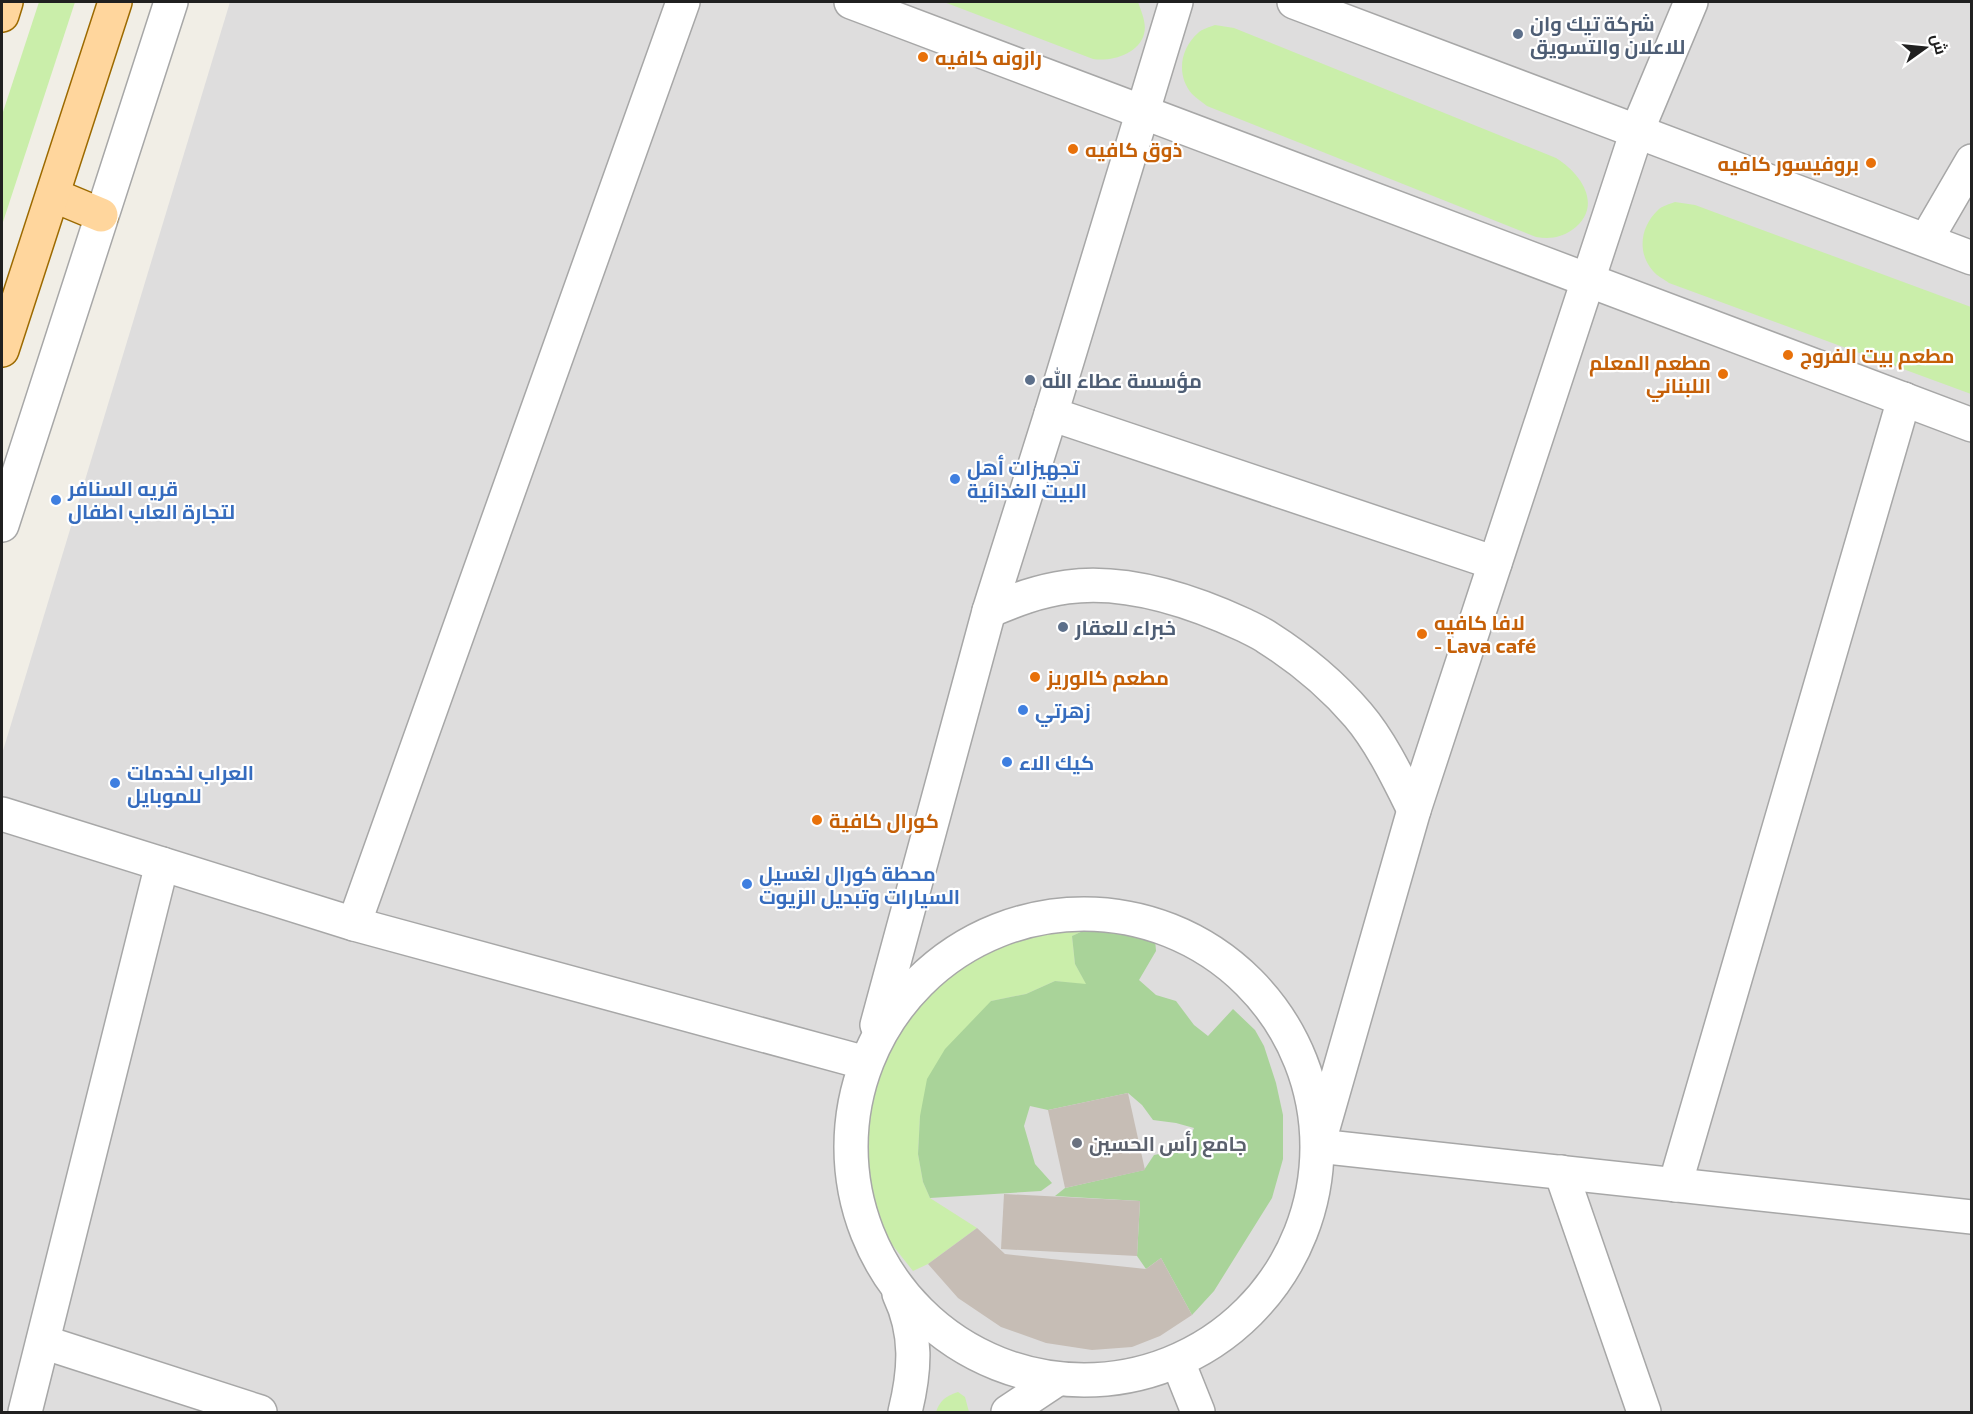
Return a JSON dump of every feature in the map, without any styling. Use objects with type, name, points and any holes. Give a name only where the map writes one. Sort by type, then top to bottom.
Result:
[{"type":"main road","points":[[2,15],[6,2]]},
{"type":"main road","points":[[2,350],[115,2]]},
{"type":"main road","points":[[53,195],[101,215]]},
{"type":"street","points":[[2,525],[171,2]]},
{"type":"street","points":[[354,924],[683,2]]},
{"type":"street","points":[[851,2],[1971,425]]},
{"type":"street","points":[[905,1413],[911,1388],[914,1353],[907,1311],[866,1229],[852,1174],[852,1118],[989,611],[1176,2]]},
{"type":"street","points":[[1294,2],[1971,258]]},
{"type":"street","points":[[892,1279],[924,1317],[963,1347],[1008,1368],[1056,1380],[1118,1379],[1178,1362],[1236,1326],[1280,1275],[1309,1213],[1318,1146],[1414,810],[1637,131],[1691,2]]},
{"type":"street","points":[[1926,240],[1971,161]]},
{"type":"street","points":[[1675,1185],[1904,399]]},
{"type":"street","points":[[1051,414],[1495,563]]},
{"type":"street","points":[[989,611],[1028,594],[1069,587],[1117,587],[1165,596],[1217,612],[1267,637],[1313,671],[1358,716],[1392,767],[1414,810]]},
{"type":"street","points":[[2,814],[354,924],[866,1063]]},
{"type":"street","points":[[25,1413],[162,864]]},
{"type":"street","points":[[866,1063],[897,1006],[943,960],[998,928],[1061,913],[1126,916],[1187,936],[1240,973],[1282,1022],[1309,1082],[1318,1146]]},
{"type":"street","points":[[1318,1146],[1971,1217]]},
{"type":"street","points":[[1562,1172],[1644,1413]]},
{"type":"street","points":[[43,1342],[260,1413]]},
{"type":"street","points":[[1178,1362],[1198,1413]]},
{"type":"street","points":[[1008,1413],[1056,1380]]},
{"type":"shaded area","points":[[230,2],[1971,2],[1971,1412],[2,1412],[2,754]]},
{"type":"green space","points":[[39,2],[75,2],[2,225],[2,115]]},
{"type":"green space","points":[[944,2],[1138,2],[1145,30],[1141,41],[1130,51],[1116,58],[1100,60]]},
{"type":"green space","points":[[1215,25],[1234,28],[1556,158],[1574,173],[1586,191],[1587,211],[1582,221],[1563,235],[1536,237],[1207,106],[1187,87],[1182,62],[1192,39],[1202,30]]},
{"type":"green space","points":[[1675,202],[1695,205],[1971,307],[1971,394],[1669,283],[1655,273],[1648,264],[1644,256],[1643,240],[1647,224],[1652,217],[1664,206]]},
{"type":"green space","points":[[1098,924],[1072,936],[1075,964],[1087,985],[1055,981],[1026,994],[991,1001],[920,1116],[918,1154],[923,1182],[930,1198],[977,1228],[928,1264],[913,1271],[886,1237],[865,1192],[860,1137],[861,1106],[904,1010],[933,978],[954,960],[993,941],[1038,928]]},
{"type":"green space","points":[[1098,924],[1137,928],[1155,939],[1156,951],[1139,980],[1156,995],[1176,1001],[1194,1025],[1208,1036],[1233,1009],[1255,1030],[1264,1046],[1276,1083],[1283,1115],[1283,1159],[1272,1198],[1214,1291],[1192,1315],[1161,1258],[1146,1269],[1137,1256],[1140,1201],[1055,1196],[1065,1188],[1144,1170],[1154,1155],[1185,1149],[1194,1128],[1153,1120],[1142,1105],[1128,1093],[1048,1110],[1030,1106],[1024,1126],[1035,1164],[1052,1183],[1041,1191],[930,1198],[923,1182],[918,1154],[920,1116],[927,1079],[945,1049],[991,1001],[1026,994],[1055,981],[1086,984],[1075,964],[1072,936]]},
{"type":"green space","points":[[958,1392],[965,1397],[969,1412],[936,1412],[944,1399]]},
{"type":"building","points":[[1128,1093],[1145,1170],[1065,1188],[1048,1110]]},
{"type":"building","points":[[1004,1194],[1140,1201],[1137,1256],[1001,1249]]},
{"type":"building","points":[[977,1228],[1005,1254],[1146,1269],[1161,1258],[1192,1315],[1160,1336],[1132,1347],[1092,1350],[1046,1343],[1001,1327],[958,1298],[928,1264]]},
{"type":"place","name":"شركة تيك وان للاعلان والتسويق","points":[[1518,34]]},
{"type":"place","name":"رازونه كافيه","points":[[923,57]]},
{"type":"place","name":"ذوق كافيه","points":[[1073,149]]},
{"type":"place","name":"بروفيسور كافيه","points":[[1871,163]]},
{"type":"place","name":"مطعم بيت الفروج","points":[[1788,355]]},
{"type":"place","name":"مطعم المعلم اللبناني","points":[[1723,374]]},
{"type":"place","name":"مؤسسة عطاء الله","points":[[1030,380]]},
{"type":"place","name":"تجهيزات أهل البيت الغذائية","points":[[955,479]]},
{"type":"place","name":"قريه السنافر لتجارة العاب اطفال","points":[[56,500]]},
{"type":"place","name":"خبراء للعقار","points":[[1063,627]]},
{"type":"place","name":"لافا كافيه - Lava café","points":[[1422,634]]},
{"type":"place","name":"مطعم كالوريز","points":[[1035,677]]},
{"type":"place","name":"زهرتي","points":[[1023,710]]},
{"type":"place","name":"كيك الاء","points":[[1007,762]]},
{"type":"place","name":"العراب لخدمات للموبايل","points":[[115,783]]},
{"type":"place","name":"كورال كافية","points":[[817,820]]},
{"type":"place","name":"محطة كورال لغسيل السيارات وتبديل الزيوت","points":[[747,884]]},
{"type":"place","name":"جامع رأس الحسين","points":[[1077,1143]]}]
